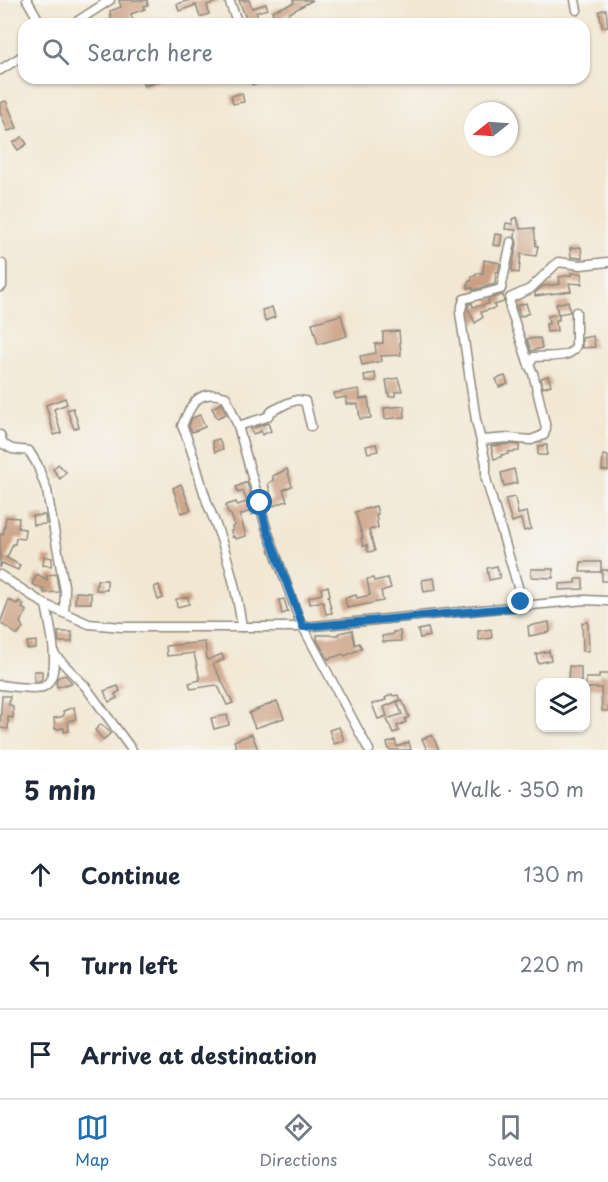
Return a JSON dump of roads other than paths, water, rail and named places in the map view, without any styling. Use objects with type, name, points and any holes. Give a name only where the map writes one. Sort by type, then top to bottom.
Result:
[{"type":"street","points":[[27,0],[38,18]]},
{"type":"street","points":[[80,18],[99,3],[110,0]]},
{"type":"street","points":[[229,0],[236,18]]},
{"type":"street","points":[[575,0],[577,10]]},
{"type":"street","points":[[0,70],[18,59]]},
{"type":"street","points":[[511,242],[501,289],[464,299],[460,307],[460,322],[476,420],[486,463],[486,478],[521,597],[519,607]]},
{"type":"street","points":[[482,440],[509,438],[531,440],[544,435],[546,428],[533,373],[510,308],[510,298],[530,289],[558,262],[581,265],[608,262]]},
{"type":"street","points":[[0,287],[2,286],[2,264]]},
{"type":"street","points":[[529,365],[534,357],[568,355],[574,351],[576,312]]},
{"type":"street","points":[[242,627],[237,594],[225,549],[210,510],[189,440],[182,426],[188,411],[198,398],[208,393],[226,397],[238,426],[266,527],[303,627],[369,750]]},
{"type":"street","points":[[238,426],[267,417],[272,411],[297,400],[305,401],[311,426]]},
{"type":"street","points":[[0,435],[3,444],[12,449],[28,451],[37,464],[47,491],[66,591],[64,613]]},
{"type":"street","points":[[0,575],[46,605],[89,624],[122,627],[303,627],[585,600],[608,601]]},
{"type":"street","points":[[0,686],[44,687],[52,675],[54,654],[46,605]]},
{"type":"street","points":[[54,654],[85,686],[132,750]]}]
